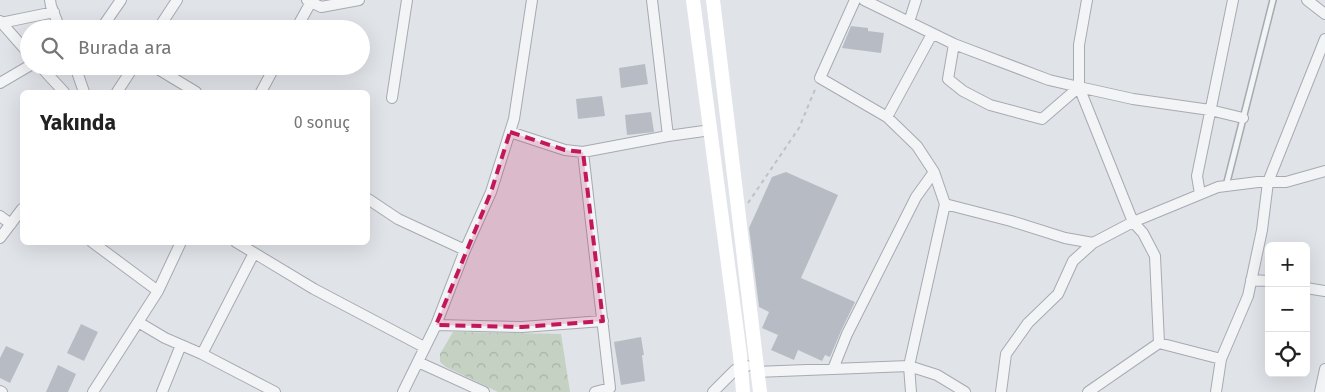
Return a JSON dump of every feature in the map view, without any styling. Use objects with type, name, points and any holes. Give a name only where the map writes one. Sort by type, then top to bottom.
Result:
[{"type":"main road","points":[[693,0],[743,392]]},
{"type":"main road","points":[[713,0],[760,392]]},
{"type":"street","points":[[50,0],[57,20]]},
{"type":"street","points":[[107,20],[121,0]]},
{"type":"street","points":[[164,20],[177,0]]},
{"type":"street","points":[[300,20],[309,1],[321,6],[359,0]]},
{"type":"street","points":[[392,98],[407,0]]},
{"type":"street","points":[[403,392],[436,325],[490,192],[510,132],[514,119],[532,0]]},
{"type":"street","points":[[652,0],[668,136]]},
{"type":"street","points":[[855,0],[820,78],[887,117],[917,146],[934,172],[945,204],[909,366],[910,392]]},
{"type":"street","points":[[864,0],[954,44],[1049,80],[1133,99],[1210,110],[1243,118]]},
{"type":"street","points":[[909,22],[916,0]]},
{"type":"street","points":[[1088,0],[1079,45],[1079,87],[1133,222],[1143,233],[1155,256],[1159,343]]},
{"type":"street","points":[[1200,194],[1197,176],[1233,0]]},
{"type":"street","points":[[1307,0],[1325,14]]},
{"type":"street","points":[[0,22],[54,12]]},
{"type":"street","points":[[0,22],[20,44]]},
{"type":"street","points":[[887,117],[932,34]]},
{"type":"street","points":[[1216,392],[1221,359],[1248,296],[1262,230],[1268,182],[1325,40]]},
{"type":"street","points":[[954,44],[948,79],[963,91],[990,105],[1042,120],[1079,87]]},
{"type":"street","points":[[0,83],[20,71]]},
{"type":"street","points":[[48,75],[62,90]]},
{"type":"street","points":[[78,75],[83,90]]},
{"type":"street","points":[[118,90],[128,75]]},
{"type":"street","points":[[168,75],[193,90]]},
{"type":"street","points":[[262,90],[270,75]]},
{"type":"street","points":[[510,132],[565,150],[583,152],[711,130]]},
{"type":"street","points":[[583,152],[610,388],[595,392]]},
{"type":"street","points":[[1000,392],[1006,354],[1028,323],[1058,294],[1074,262],[1093,243],[1133,222],[1218,187],[1286,182],[1325,171]]},
{"type":"street","points":[[833,369],[847,334],[916,197],[934,172]]},
{"type":"street","points":[[370,200],[398,218],[465,250]]},
{"type":"street","points":[[945,204],[1011,221],[1065,238],[1093,243]]},
{"type":"street","points":[[0,238],[20,212]]},
{"type":"street","points":[[0,216],[11,224]]},
{"type":"street","points":[[96,245],[158,291]]},
{"type":"street","points":[[93,392],[158,291],[180,245]]},
{"type":"street","points":[[241,245],[314,289],[424,347]]},
{"type":"street","points":[[202,354],[254,253]]},
{"type":"street","points":[[1251,280],[1265,281]]},
{"type":"street","points":[[1310,289],[1325,292]]},
{"type":"street","points":[[436,325],[522,327],[603,321]]},
{"type":"street","points":[[138,322],[275,392]]},
{"type":"street","points":[[1088,392],[1159,343],[1221,359]]},
{"type":"street","points":[[162,392],[181,345]]},
{"type":"street","points":[[418,362],[484,392]]},
{"type":"street","points":[[713,392],[726,377],[741,366],[833,369],[909,366],[937,375],[965,392]]},
{"type":"street","points":[[1320,392],[1325,370]]},
{"type":"lane","points":[[1226,186],[1273,0]]},
{"type":"path","points":[[739,217],[799,128],[820,78]]},
{"type":"highlighted area","points":[[510,132],[565,150],[583,152],[603,321],[522,327],[436,325],[491,192]]},
{"type":"green space","points":[[453,332],[561,334],[570,392],[498,392],[446,367],[440,362],[440,354]]},
{"type":"building","points":[[851,26],[868,28],[868,31],[884,33],[881,53],[842,48]]},
{"type":"building","points":[[645,64],[648,84],[621,88],[619,68]]},
{"type":"building","points":[[602,96],[605,116],[578,119],[576,99]]},
{"type":"building","points":[[651,112],[654,132],[627,135],[625,115]]},
{"type":"building","points":[[786,172],[838,195],[801,278],[855,302],[830,357],[825,355],[822,361],[798,350],[794,360],[771,350],[778,335],[762,328],[769,312],[759,307],[749,228],[772,177]]},
{"type":"building","points":[[81,324],[98,332],[84,361],[67,353]]},
{"type":"building","points":[[641,337],[645,381],[621,385],[614,342]]},
{"type":"building","points":[[6,346],[24,354],[10,383],[0,378],[0,358]]},
{"type":"building","points":[[58,365],[76,374],[68,392],[46,392]]}]
